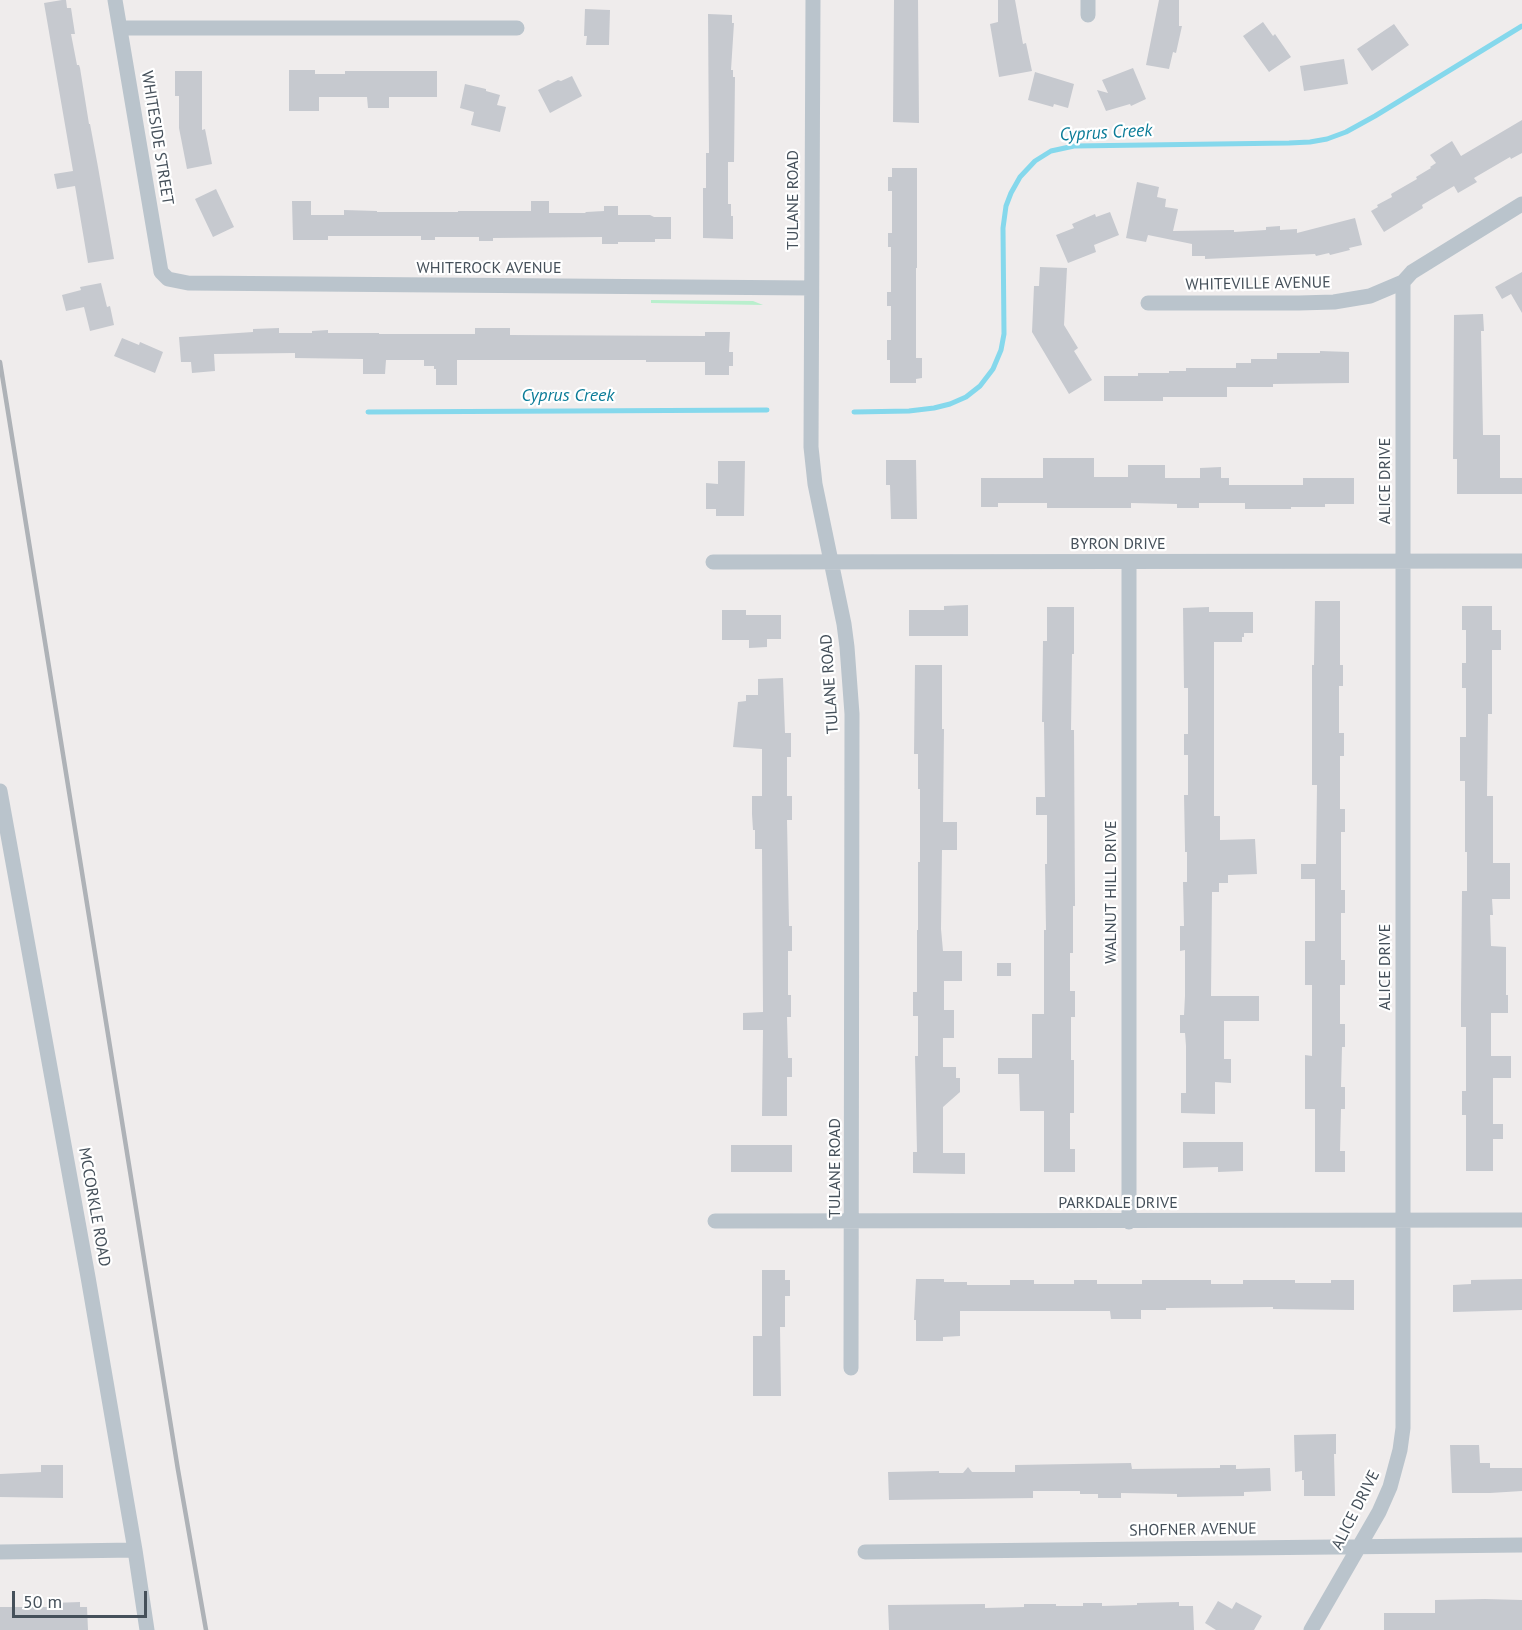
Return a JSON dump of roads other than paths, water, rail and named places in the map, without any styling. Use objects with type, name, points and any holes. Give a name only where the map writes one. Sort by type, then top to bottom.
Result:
[{"type":"street","name":"WHITESIDE STREET","points":[[116,0],[161,273],[168,279]]},
{"type":"street","name":"TULANE ROAD","points":[[813,0],[811,447],[815,484],[846,635],[852,714],[851,1368]]},
{"type":"street","points":[[120,28],[517,28]]},
{"type":"street","name":"WHITEVILLE AVENUE","points":[[1148,303],[1334,302],[1370,296],[1403,282],[1412,272],[1522,204]]},
{"type":"street","name":"WHITEROCK AVENUE","points":[[168,279],[188,283],[811,288]]},
{"type":"street","name":"ALICE DRIVE","points":[[1311,1630],[1390,1487],[1400,1450],[1403,1428],[1403,282]]},
{"type":"street","name":"BYRON DRIVE","points":[[713,562],[1522,561]]},
{"type":"street","name":"WALNUT HILL DRIVE","points":[[1129,562],[1129,1222]]},
{"type":"street","name":"MCCORKLE ROAD","points":[[0,791],[88,1276],[147,1630]]},
{"type":"street","name":"PARKDALE DRIVE","points":[[715,1221],[1522,1220]]},
{"type":"street","name":"SHOFNER AVENUE","points":[[865,1551],[1522,1545]]},
{"type":"street","points":[[0,1552],[135,1550]]},
{"type":"waterway","name":"Cyprus Creek","points":[[854,412],[909,411],[950,404],[966,397],[980,386],[993,369],[1001,350],[1004,334],[1003,228],[1006,206],[1020,177],[1035,161],[1051,151],[1074,146],[1289,143],[1327,139],[1346,132],[1375,116],[1522,26]]},
{"type":"waterway","name":"Cyprus Creek","points":[[368,412],[767,410]]},
{"type":"railway","points":[[0,362],[178,1470],[206,1630]]}]
